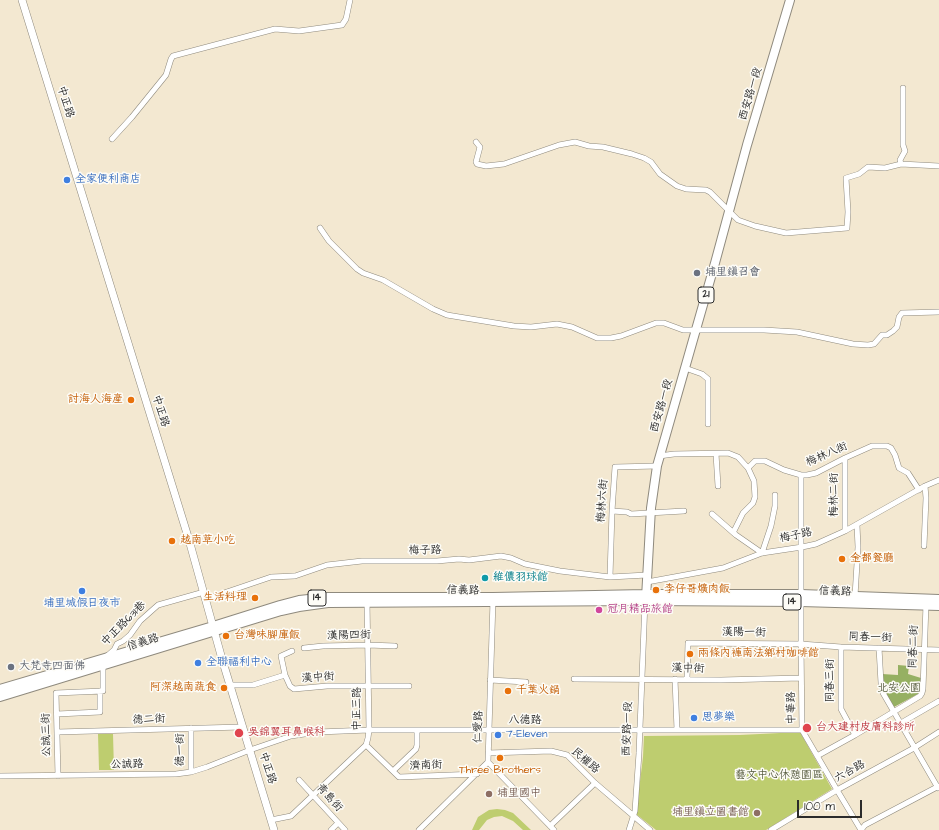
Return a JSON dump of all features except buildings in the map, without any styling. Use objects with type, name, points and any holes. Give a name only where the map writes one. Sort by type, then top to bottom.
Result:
[{"type":"main road","name":"西安路一段","points":[[646,598],[653,488],[659,456],[790,0]]},
{"type":"main road","name":"信義路","points":[[801,598],[854,596],[926,602],[939,606]]},
{"type":"main road","name":"信義路","points":[[0,698],[79,669],[105,657],[300,607],[328,604],[367,600],[801,598],[926,602],[939,599]]},
{"type":"main road","name":"信義路","points":[[0,689],[79,669],[103,666],[214,629]]},
{"type":"street","name":"中正路","points":[[22,0],[205,595],[242,726],[274,830]]},
{"type":"street","points":[[112,139],[166,75],[171,59],[174,56],[275,29],[299,31],[342,25],[346,20],[350,0]]},
{"type":"street","points":[[901,164],[900,160],[905,151],[903,145],[903,88]]},
{"type":"street","points":[[476,142],[480,147],[476,162],[477,164],[486,166],[504,164],[559,145],[575,142],[632,154],[651,162],[660,174],[677,186],[686,189],[706,190],[738,220],[746,224],[786,233],[847,228],[846,178],[859,174],[868,167],[886,168],[901,164],[939,166]]},
{"type":"street","points":[[320,228],[329,242],[357,269],[390,284],[433,309],[447,314],[514,326],[557,324],[572,327],[597,338],[621,336],[656,323],[664,323],[683,330],[764,330],[797,332],[853,344],[868,345],[874,344],[882,335],[887,335],[893,331],[897,327],[899,317],[902,313],[939,312]]},
{"type":"street","points":[[685,368],[702,374],[708,379],[708,424]]},
{"type":"street","name":"梅林八街","points":[[748,468],[755,461],[765,461],[784,470],[801,475],[807,475],[816,473],[874,445],[889,447],[895,455],[898,466],[908,473],[919,490]]},
{"type":"street","points":[[659,456],[674,454],[716,454],[728,452],[738,457],[748,468],[754,481],[755,497],[753,503],[743,513],[734,531]]},
{"type":"street","points":[[716,454],[718,486]]},
{"type":"street","name":"梅林二街","points":[[845,458],[845,531]]},
{"type":"street","name":"梅林六街","points":[[610,577],[615,467],[657,466]]},
{"type":"street","name":"中華路","points":[[801,475],[802,730],[861,830]]},
{"type":"street","name":"梅子路","points":[[205,595],[271,578],[295,576],[327,565],[362,561],[437,561],[502,556],[525,564],[560,571],[610,577],[647,579],[723,568],[762,553],[816,544],[857,525],[925,486],[939,480]]},
{"type":"street","points":[[924,546],[925,486]]},
{"type":"street","points":[[712,514],[734,531],[736,535],[762,553],[772,526],[775,495]]},
{"type":"street","points":[[612,511],[627,512],[631,514],[684,511]]},
{"type":"street","points":[[854,596],[858,547],[857,525]]},
{"type":"street","name":"中正路631巷","points":[[105,657],[114,650],[117,644],[130,635],[140,621],[158,605],[205,595]]},
{"type":"street","name":"西安路一段","points":[[629,830],[634,811],[638,767],[646,598]]},
{"type":"street","name":"中正三路","points":[[271,820],[291,816],[366,745],[368,738],[367,600]]},
{"type":"street","name":"仁愛路","points":[[488,762],[493,600]]},
{"type":"street","name":"同春二街","points":[[818,756],[920,696],[923,689],[923,649],[926,602]]},
{"type":"street","name":"漢陽一街","points":[[687,679],[688,642],[801,644]]},
{"type":"street","name":"同春一街","points":[[801,644],[841,647],[939,650]]},
{"type":"street","name":"漢陽四街","points":[[304,648],[368,645],[395,646]]},
{"type":"street","name":"同春三街","points":[[841,647],[841,709],[855,735]]},
{"type":"street","points":[[861,830],[865,825],[938,787],[882,691],[879,648]]},
{"type":"street","points":[[230,685],[253,685],[285,675],[281,656],[292,651]]},
{"type":"street","points":[[57,714],[100,712],[103,666]]},
{"type":"street","name":"漢中街","points":[[285,675],[290,686],[294,689],[368,685],[409,686]]},
{"type":"street","name":"漢中街","points":[[574,679],[801,678]]},
{"type":"street","points":[[675,679],[677,730]]},
{"type":"street","points":[[490,680],[526,682]]},
{"type":"street","name":"公誠三街","points":[[58,776],[56,692],[102,691]]},
{"type":"street","points":[[901,724],[939,701]]},
{"type":"street","name":"德二街","points":[[57,732],[242,726]]},
{"type":"street","name":"德一街","points":[[191,728],[191,772]]},
{"type":"street","name":"八德路","points":[[250,750],[291,736],[318,732],[368,730],[802,730]]},
{"type":"street","points":[[393,771],[416,749],[417,731]]},
{"type":"street","name":"六合路","points":[[771,830],[837,790],[914,748],[939,732]]},
{"type":"street","name":"濟南街","points":[[366,745],[399,777],[477,774]]},
{"type":"street","name":"公誠路","points":[[0,776],[176,774],[191,772],[207,767],[250,750]]},
{"type":"street","name":"民權路","points":[[488,753],[551,751],[566,755],[595,783],[650,830]]},
{"type":"street","points":[[419,830],[488,762],[554,830]]},
{"type":"street","name":"青島街","points":[[299,780],[345,830]]},
{"type":"street","points":[[550,826],[595,783]]},
{"type":"street","points":[[331,830],[338,823]]},
{"type":"green space","name":"北安公園","points":[[898,665],[909,666],[908,674],[921,678],[918,694],[894,707],[882,691],[882,674],[898,675]]},
{"type":"green space","name":"藝文中心休憩園區","points":[[800,732],[832,789],[766,830],[656,830],[636,814],[644,736],[740,735]]},
{"type":"green space","points":[[98,734],[113,734],[114,770],[99,770]]},
{"type":"green space","points":[[497,809],[513,813],[531,830],[523,830],[513,821],[502,816],[487,820],[479,830],[472,830],[478,817],[489,810]]},
{"type":"place","name":"全家便利商店","points":[[67,180]]},
{"type":"place","name":"埔里鎮召會","points":[[697,273]]},
{"type":"place","name":"討海人海產","points":[[131,400]]},
{"type":"place","name":"越南草小吃","points":[[172,541]]},
{"type":"place","name":"金都餐廳","points":[[842,559]]},
{"type":"place","name":"維儂羽球館","points":[[485,578]]},
{"type":"place","name":"李仔哥爌肉飯","points":[[656,590]]},
{"type":"place","name":"埔里城假日夜市","points":[[82,591]]},
{"type":"place","name":"生活料理","points":[[255,598]]},
{"type":"place","name":"冠月精品旅館","points":[[599,610]]},
{"type":"place","name":"台灣味腳庫飯","points":[[226,636]]},
{"type":"place","name":"兩條內褲南法鄉村咖啡館","points":[[690,654]]},
{"type":"place","name":"全聯福利中心","points":[[198,663]]},
{"type":"place","name":"大梵寺四面佛","points":[[11,667]]},
{"type":"place","name":"阿深越南蔬食","points":[[224,688]]},
{"type":"place","name":"千葉火鍋","points":[[508,691]]},
{"type":"place","name":"思夢樂","points":[[694,718]]},
{"type":"place","name":"台大建村皮膚科診所","points":[[807,728]]},
{"type":"place","name":"吳錦翼耳鼻喉科","points":[[239,733]]},
{"type":"place","name":"7-Eleven","points":[[498,735]]},
{"type":"place","name":"Three Brothers","points":[[500,758]]},
{"type":"place","name":"埔里國中","points":[[489,794]]},
{"type":"place","name":"埔里鎮立圖書館","points":[[757,813]]}]
